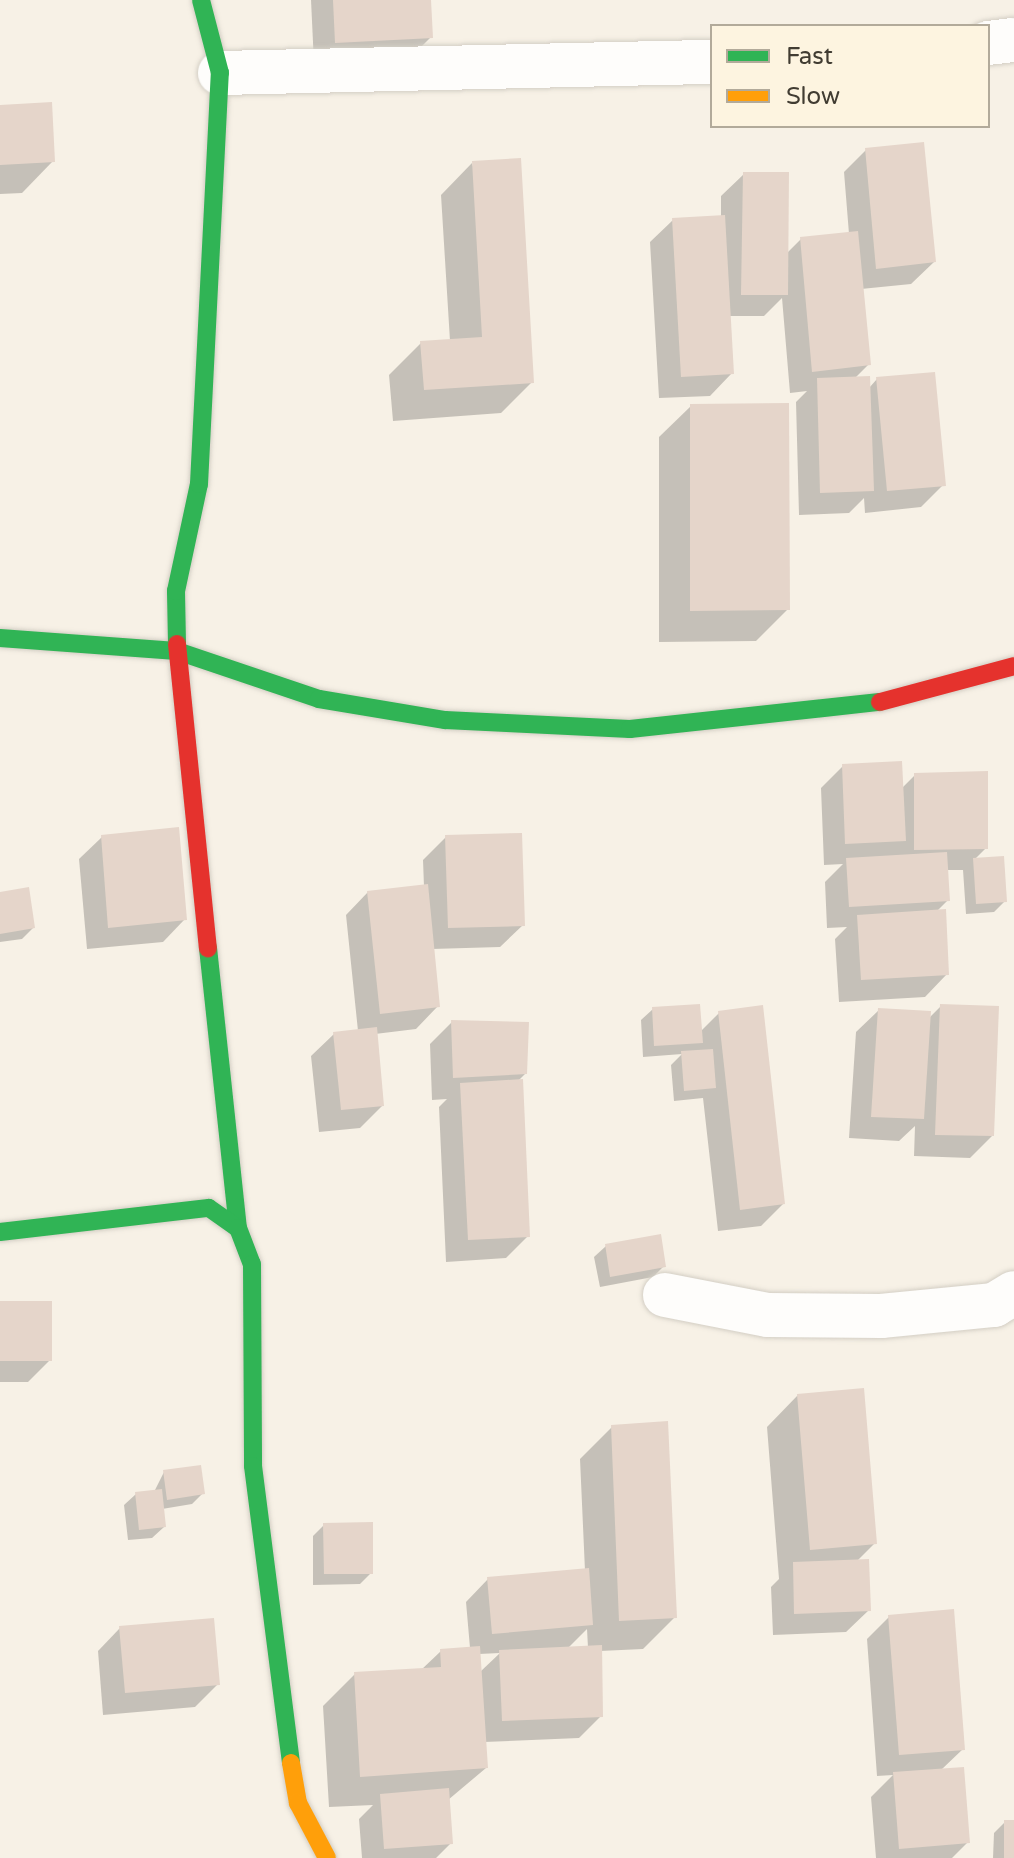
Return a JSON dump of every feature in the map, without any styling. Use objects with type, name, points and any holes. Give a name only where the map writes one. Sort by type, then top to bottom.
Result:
[{"type":"street","points":[[201,0],[220,73],[199,484],[176,591],[177,651],[238,1228],[252,1264],[253,1466],[277,1690],[298,1803],[327,1858]]},
{"type":"street","points":[[990,43],[1014,40]]},
{"type":"street","points":[[220,73],[710,62]]},
{"type":"street","points":[[0,638],[177,651],[319,699],[445,720],[630,729],[859,708],[1014,666]]},
{"type":"street","points":[[0,1232],[209,1208],[238,1228]]},
{"type":"street","points":[[665,1295],[768,1315],[881,1316],[994,1305],[1014,1293]]},
{"type":"building","points":[[333,0],[431,0],[433,38],[335,43]]},
{"type":"building","points":[[52,102],[55,162],[0,165],[0,105]]},
{"type":"building","points":[[924,142],[936,262],[876,269],[865,148]]},
{"type":"building","points":[[521,158],[534,383],[424,390],[420,341],[482,337],[472,161]]},
{"type":"building","points":[[743,172],[789,172],[788,295],[741,295]]},
{"type":"building","points":[[725,215],[734,374],[681,377],[672,218]]},
{"type":"building","points":[[858,231],[871,365],[812,372],[800,237]]},
{"type":"building","points":[[935,372],[946,486],[887,491],[876,377]]},
{"type":"building","points":[[870,376],[874,491],[820,493],[817,378]]},
{"type":"building","points":[[789,403],[790,610],[690,611],[690,404]]},
{"type":"building","points":[[902,761],[906,841],[845,844],[842,764]]},
{"type":"building","points":[[988,771],[988,849],[914,850],[914,773]]},
{"type":"building","points":[[179,827],[187,920],[108,928],[101,835]]},
{"type":"building","points":[[522,833],[525,926],[448,928],[445,835]]},
{"type":"building","points":[[947,852],[950,901],[849,907],[846,858]]},
{"type":"building","points":[[1004,856],[1007,902],[976,904],[973,858]]},
{"type":"building","points":[[428,884],[440,1007],[380,1014],[367,891]]},
{"type":"building","points":[[29,887],[35,928],[0,934],[0,892]]},
{"type":"building","points":[[946,909],[949,975],[861,980],[857,915]]},
{"type":"building","points":[[700,1004],[703,1043],[654,1046],[652,1007]]},
{"type":"building","points":[[940,1004],[999,1006],[994,1136],[935,1135]]},
{"type":"building","points":[[763,1005],[785,1204],[740,1210],[718,1011]]},
{"type":"building","points":[[878,1008],[931,1011],[924,1119],[871,1117]]},
{"type":"building","points":[[451,1020],[529,1022],[527,1074],[453,1078]]},
{"type":"building","points":[[377,1027],[384,1106],[341,1110],[333,1032]]},
{"type":"building","points":[[713,1049],[716,1088],[684,1091],[681,1051]]},
{"type":"building","points":[[523,1079],[530,1237],[468,1240],[460,1083]]},
{"type":"building","points":[[661,1234],[666,1267],[610,1277],[605,1244]]},
{"type":"building","points":[[0,1301],[52,1301],[52,1361],[0,1361]]},
{"type":"building","points":[[864,1388],[877,1544],[810,1550],[797,1394]]},
{"type":"building","points":[[668,1421],[677,1618],[619,1621],[611,1425]]},
{"type":"building","points":[[201,1465],[205,1494],[167,1500],[163,1470]]},
{"type":"building","points":[[162,1489],[166,1527],[139,1530],[135,1492]]},
{"type":"building","points":[[373,1522],[373,1574],[324,1574],[323,1523]]},
{"type":"building","points":[[869,1559],[871,1611],[794,1614],[793,1562]]},
{"type":"building","points":[[589,1568],[593,1625],[492,1634],[487,1577]]},
{"type":"building","points":[[954,1609],[965,1750],[899,1755],[888,1615]]},
{"type":"building","points":[[214,1618],[220,1685],[125,1693],[119,1626]]},
{"type":"building","points":[[602,1645],[603,1717],[502,1721],[499,1650]]},
{"type":"building","points":[[480,1646],[488,1768],[360,1777],[354,1672],[441,1667],[440,1649]]},
{"type":"building","points":[[964,1767],[970,1843],[899,1849],[893,1772]]},
{"type":"building","points":[[449,1788],[453,1844],[384,1849],[380,1794]]},
{"type":"building","points":[[1004,1820],[1014,1820],[1014,1858],[1004,1858]]},
{"type":"traffic: fast","points":[[177,644],[176,591],[199,484],[220,73],[201,0]]},
{"type":"traffic: fast","points":[[0,638],[177,651],[319,699],[445,720],[630,729],[880,702]]},
{"type":"traffic: fast","points":[[208,948],[238,1228]]},
{"type":"traffic: fast","points":[[0,1232],[209,1208],[238,1228],[252,1264],[253,1466],[291,1763]]},
{"type":"traffic: slow","points":[[291,1763],[298,1803],[327,1858]]},
{"type":"traffic: jam","points":[[177,644],[208,948]]},
{"type":"traffic: jam","points":[[880,702],[1014,666]]}]
